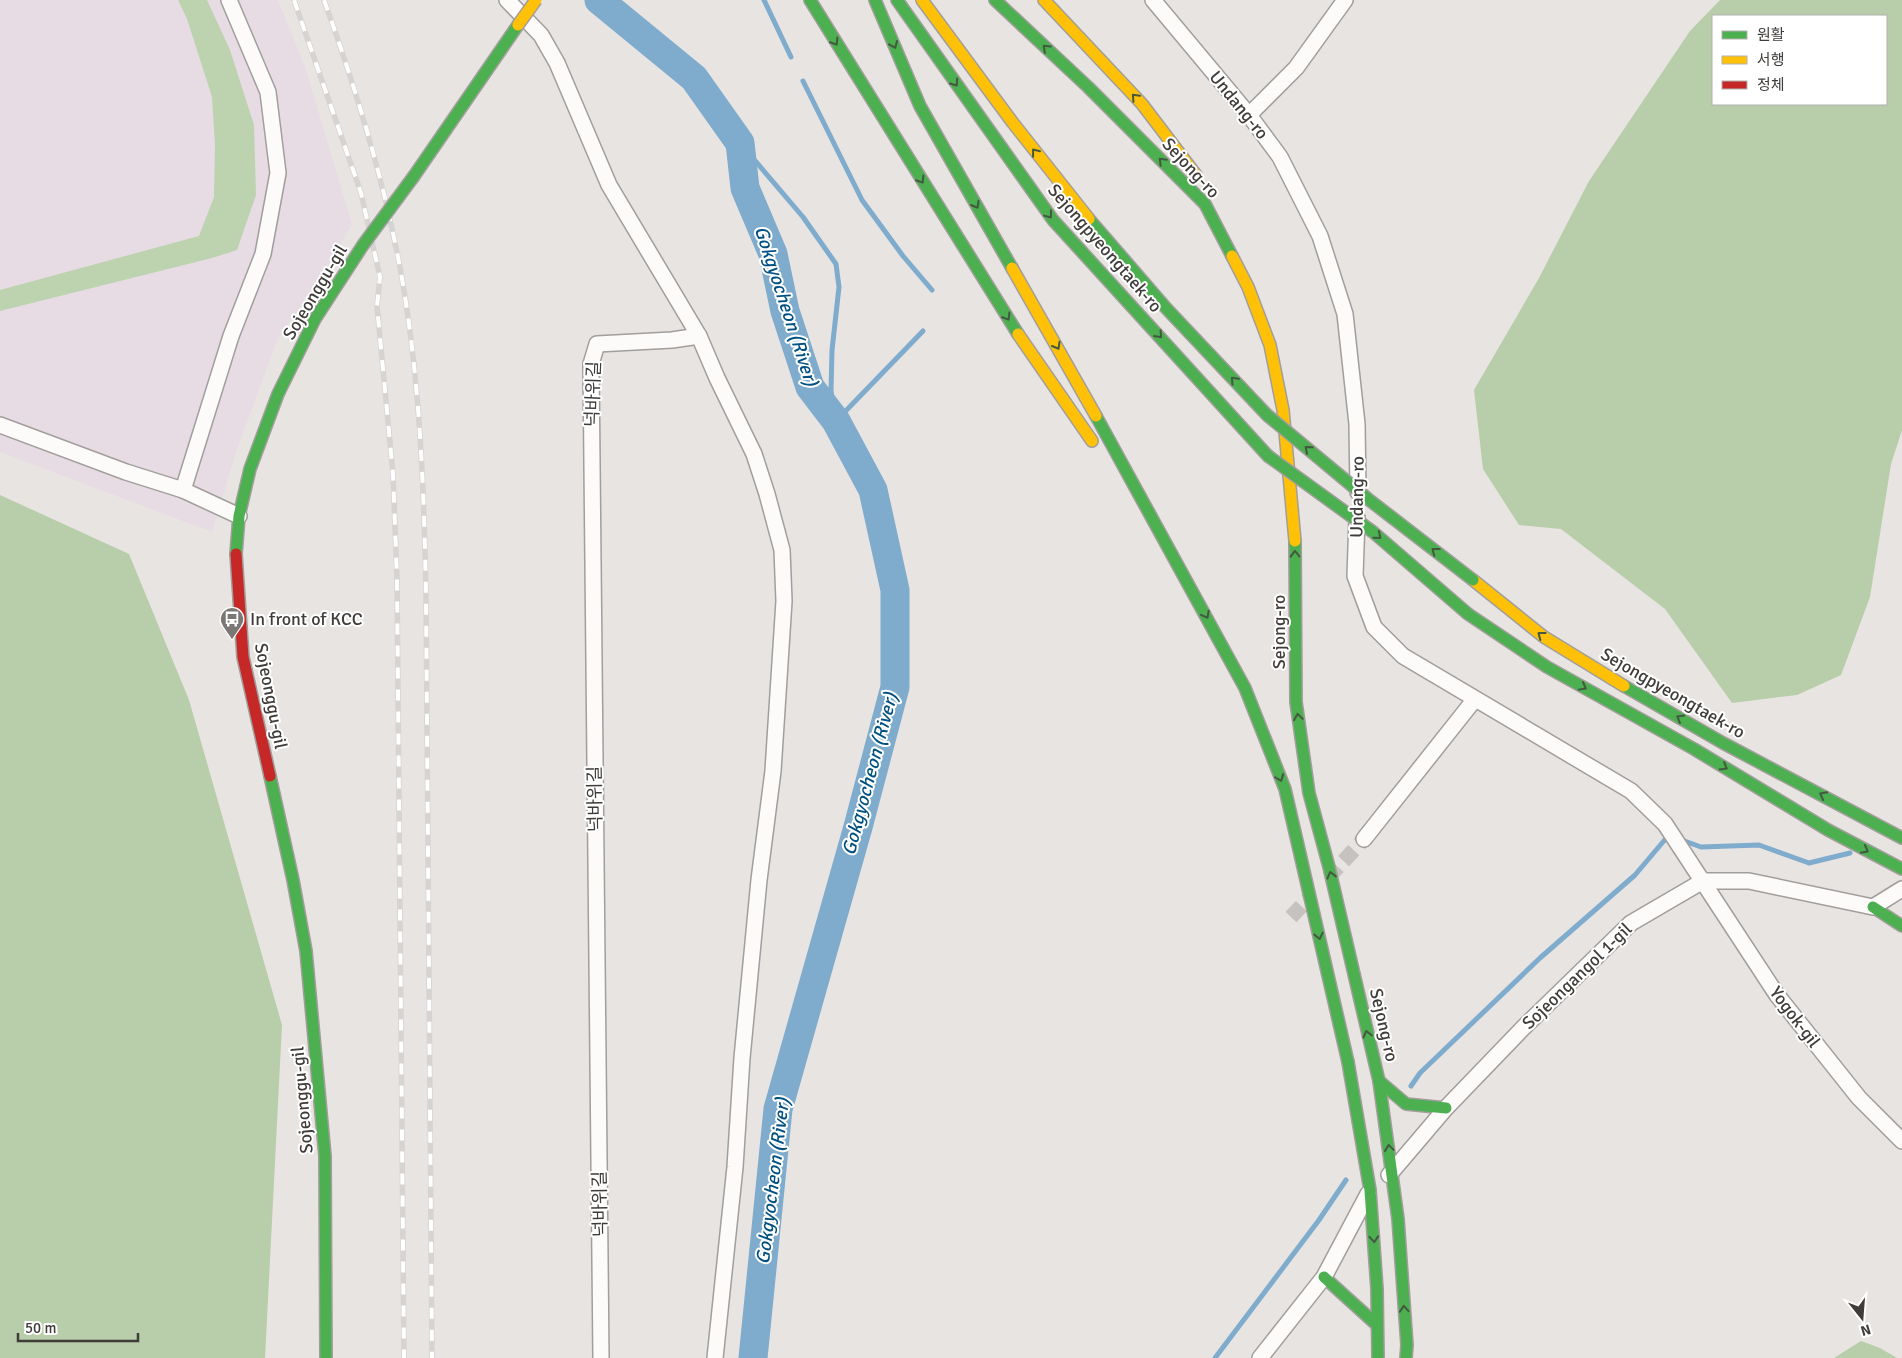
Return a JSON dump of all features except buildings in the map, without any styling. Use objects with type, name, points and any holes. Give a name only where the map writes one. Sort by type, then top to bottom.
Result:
[{"type":"main road","name":"Sojeonggu-gil","points":[[326,1358],[325,1156],[306,951],[293,880],[243,657],[236,560],[239,516],[250,469],[278,394],[315,319],[363,246],[536,0]]},
{"type":"main road","points":[[810,0],[1014,328],[1098,450]]},
{"type":"main road","points":[[875,0],[920,106],[1183,572],[1245,688],[1285,789],[1348,1062],[1370,1190],[1377,1289],[1378,1358]]},
{"type":"main road","name":"Sejongpyeongtaek-ro","points":[[897,0],[1053,220],[1268,456],[1373,532],[1468,614],[1547,667],[1694,749],[1828,830],[1902,869]]},
{"type":"main road","name":"Sejongpyeongtaek-ro","points":[[922,0],[976,76],[1071,197],[1173,316],[1267,415],[1368,499],[1544,637],[1723,743],[1902,838]]},
{"type":"main road","name":"Sejong-ro","points":[[995,0],[1088,87],[1205,204],[1248,287],[1270,345],[1282,410],[1295,544],[1296,702],[1309,793],[1342,920],[1379,1081],[1399,1228],[1407,1345],[1406,1358]]},
{"type":"main road","points":[[1044,0],[1142,104],[1216,201],[1248,287]]},
{"type":"main road","points":[[1110,466],[1183,572]]},
{"type":"main road","points":[[1873,907],[1902,926]]},
{"type":"main road","points":[[1379,1081],[1406,1104],[1446,1108]]},
{"type":"main road","points":[[1324,1278],[1378,1325]]},
{"type":"street","points":[[184,490],[231,336],[263,254],[278,174],[268,92],[229,0]]},
{"type":"street","points":[[507,0],[541,35],[553,56],[609,185],[699,336],[754,454],[782,550],[784,600],[773,771],[758,890],[742,1058],[735,1167],[715,1358]]},
{"type":"street","name":"Undang-ro","points":[[1153,0],[1249,115],[1280,157],[1320,236],[1345,314],[1357,424],[1359,473],[1355,576],[1374,628],[1403,656],[1631,791],[1665,824],[1703,881]]},
{"type":"street","points":[[1249,115],[1296,68],[1345,0]]},
{"type":"street","name":"넉바위길","points":[[601,1358],[591,364],[597,344],[672,340],[699,336]]},
{"type":"street","points":[[0,425],[126,472],[184,490],[239,516]]},
{"type":"street","points":[[1364,839],[1475,699]]},
{"type":"street","points":[[1703,881],[1750,881],[1873,907],[1902,888]]},
{"type":"street","name":"Sojeongangol 1-gil","points":[[1370,1190],[1392,1172],[1446,1108],[1524,1026],[1631,923],[1703,881]]},
{"type":"street","name":"Yogok-gil","points":[[1703,881],[1777,995],[1859,1098],[1902,1141]]},
{"type":"street","points":[[1260,1358],[1324,1278],[1370,1190]]},
{"type":"shaded area","points":[[0,0],[278,0],[305,67],[352,224],[332,260],[277,341],[237,449],[212,532],[0,452]]},
{"type":"green space","points":[[178,0],[207,0],[230,50],[254,125],[256,195],[237,250],[212,258],[0,311],[0,290],[199,236],[214,197],[215,145],[212,97],[187,19]]},
{"type":"green space","points":[[1720,0],[1902,0],[1902,430],[1891,464],[1870,597],[1841,675],[1797,695],[1732,703],[1665,609],[1561,529],[1519,525],[1483,469],[1474,390],[1539,278],[1589,181],[1690,31]]},
{"type":"green space","points":[[0,495],[129,554],[189,700],[282,1025],[265,1358],[0,1358]]},
{"type":"green space","points":[[1861,1341],[1880,1348],[1897,1358],[1834,1358]]},
{"type":"waterway","name":"Gokgyocheon (River)","points":[[599,0],[694,78],[740,143],[745,188],[773,254],[785,311],[810,387],[836,421],[873,490],[895,590],[895,687],[858,827],[778,1109],[753,1358]]},
{"type":"waterway","points":[[764,0],[791,57]]},
{"type":"waterway","points":[[803,81],[862,200],[903,256],[932,290]]},
{"type":"waterway","points":[[740,143],[803,217],[836,264],[839,287],[832,350],[831,391],[836,421]]},
{"type":"waterway","points":[[836,421],[923,331]]},
{"type":"waterway","points":[[1411,1086],[1420,1073],[1540,958],[1635,875],[1668,836],[1671,837]]},
{"type":"waterway","points":[[1679,839],[1701,847],[1759,845],[1809,863],[1850,853]]},
{"type":"waterway","points":[[1215,1358],[1319,1220],[1346,1180]]},
{"type":"tunnel","points":[[1328,878],[1364,839]]},
{"type":"tunnel","points":[[1291,917],[1312,895]]},
{"type":"railway","points":[[294,0],[361,193],[380,277],[377,306],[393,474],[397,579],[404,1358]]},
{"type":"railway","points":[[324,0],[358,101],[378,169],[401,273],[417,393],[424,514],[426,595],[432,1358]]},
{"type":"traffic: fast","points":[[810,0],[1018,334]]},
{"type":"traffic: fast","points":[[875,0],[920,106],[1012,268]]},
{"type":"traffic: fast","points":[[897,0],[1053,220],[1268,456]]},
{"type":"traffic: fast","points":[[995,0],[1088,87],[1205,204],[1232,256]]},
{"type":"traffic: fast","points":[[414,176],[518,25]]},
{"type":"traffic: fast","points":[[363,245],[414,176]]},
{"type":"traffic: fast","points":[[1089,219],[1166,308],[1267,415]]},
{"type":"traffic: fast","points":[[236,554],[239,516],[250,469],[278,394],[315,319],[363,245]]},
{"type":"traffic: fast","points":[[1267,415],[1368,499],[1473,580]]},
{"type":"traffic: fast","points":[[1096,416],[1245,688],[1285,789],[1348,1062]]},
{"type":"traffic: fast","points":[[1268,456],[1373,532],[1468,614]]},
{"type":"traffic: fast","points":[[1295,541],[1296,702],[1309,793],[1329,867],[1379,1081]]},
{"type":"traffic: fast","points":[[1468,614],[1547,667],[1694,749],[1828,830],[1902,869]]},
{"type":"traffic: fast","points":[[1624,686],[1723,743],[1902,838]]},
{"type":"traffic: fast","points":[[270,776],[293,880],[306,951],[325,1156],[326,1358]]},
{"type":"traffic: fast","points":[[1873,907],[1902,926]]},
{"type":"traffic: fast","points":[[1348,1062],[1370,1190],[1377,1289],[1378,1358]]},
{"type":"traffic: fast","points":[[1379,1081],[1398,1219],[1407,1345],[1406,1358]]},
{"type":"traffic: fast","points":[[1379,1081],[1406,1104],[1446,1108]]},
{"type":"traffic: fast","points":[[1324,1277],[1377,1325]]},
{"type":"traffic: slow","points":[[518,25],[536,0]]},
{"type":"traffic: slow","points":[[922,0],[1013,123],[1089,219]]},
{"type":"traffic: slow","points":[[1044,0],[1142,104],[1196,175]]},
{"type":"traffic: slow","points":[[1232,256],[1248,287],[1270,345],[1283,410],[1295,541]]},
{"type":"traffic: slow","points":[[1012,268],[1096,416]]},
{"type":"traffic: slow","points":[[1018,334],[1092,441]]},
{"type":"traffic: slow","points":[[1473,580],[1544,637],[1624,686]]},
{"type":"traffic: jam","points":[[236,554],[243,657],[270,776]]},
{"type":"place","name":"In front of KCC","points":[[232,640]]}]
